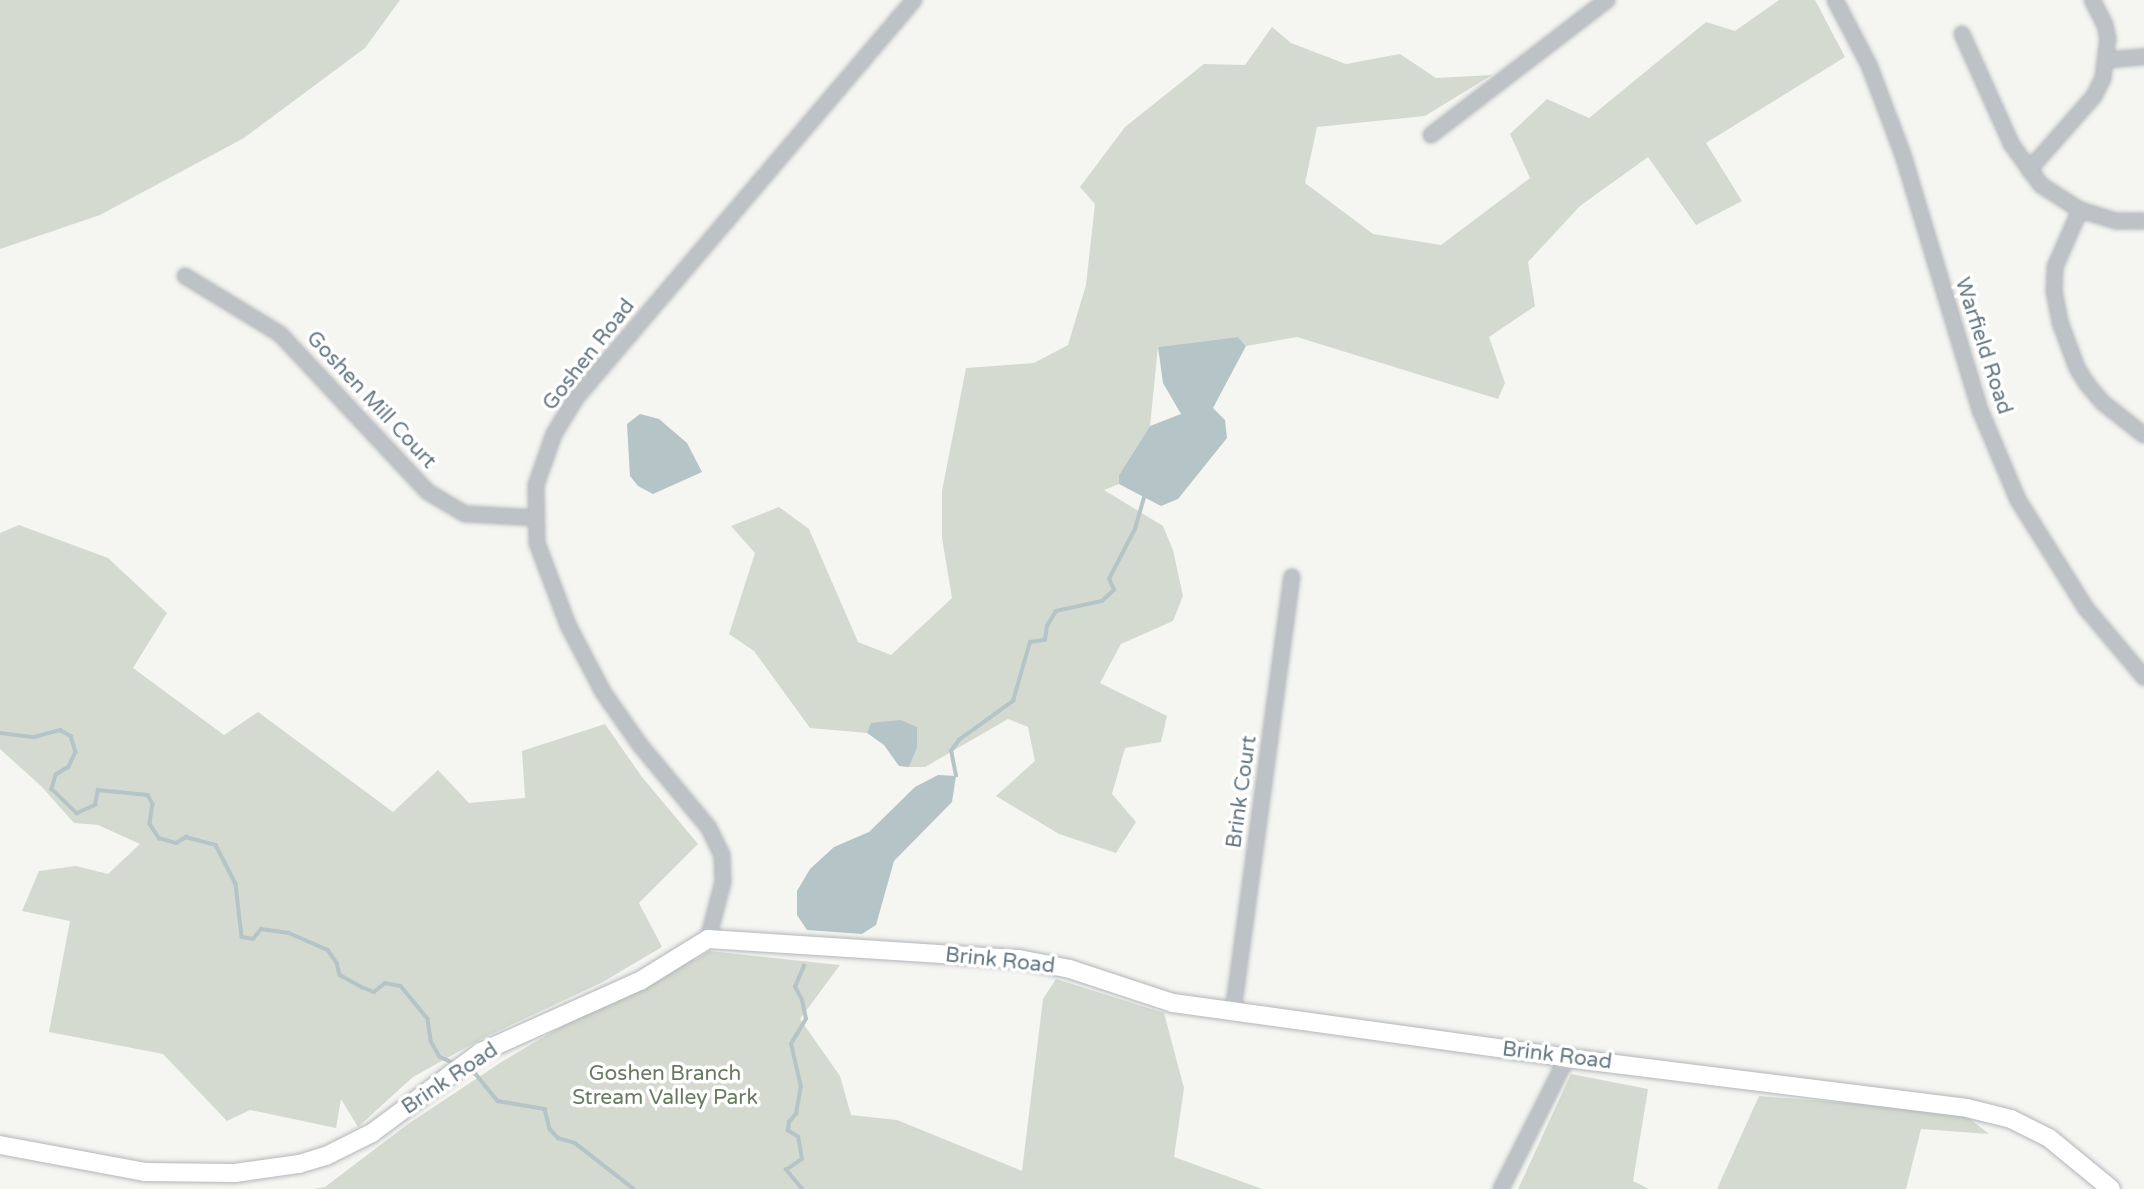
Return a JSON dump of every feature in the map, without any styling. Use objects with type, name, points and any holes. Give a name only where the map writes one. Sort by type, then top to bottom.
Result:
[{"type":"main road","name":"Brink Road","points":[[0,1145],[145,1172],[235,1173],[299,1164],[326,1156],[372,1133],[481,1052],[640,981],[708,939],[1019,959],[1070,969],[1173,1003],[1567,1058],[1967,1108],[2011,1119],[2049,1138],[2111,1189]]},
{"type":"street","name":"Goshen Road","points":[[708,939],[723,882],[722,855],[709,828],[640,745],[603,692],[568,625],[537,543],[536,485],[554,434],[576,398],[914,0]]},
{"type":"street","points":[[1431,135],[1607,0]]},
{"type":"street","name":"Warfield Road","points":[[1835,0],[1870,65],[1903,155],[1980,410],[2018,500],[2085,607],[2144,677]]},
{"type":"street","points":[[2029,170],[2094,96],[2107,60],[2105,24],[2092,0]]},
{"type":"street","points":[[1962,34],[2012,145],[2029,170],[2057,198],[2080,210],[2118,221],[2144,221]]},
{"type":"street","points":[[2107,60],[2144,57]]},
{"type":"street","points":[[2080,210],[2054,267],[2058,314],[2077,368],[2087,384],[2102,402],[2144,435]]},
{"type":"street","name":"Goshen Mill Court","points":[[185,276],[280,334],[428,492],[465,514],[536,518]]},
{"type":"street","name":"Brink Court","points":[[1233,1012],[1292,577]]},
{"type":"street","points":[[1501,1189],[1567,1058]]},
{"type":"green space","points":[[0,0],[400,0],[365,48],[244,138],[100,215],[0,249]]},
{"type":"green space","points":[[1779,0],[1815,0],[1845,57],[1706,143],[1742,201],[1696,225],[1648,157],[1580,206],[1528,262],[1535,306],[1489,337],[1505,383],[1498,399],[1297,337],[1246,346],[1238,337],[1158,347],[1150,426],[1119,475],[1119,484],[1104,490],[1163,526],[1173,550],[1183,596],[1173,621],[1121,644],[1100,683],[1167,716],[1161,742],[1125,748],[1112,794],[1136,822],[1116,853],[1059,834],[996,796],[1035,761],[1028,727],[1008,719],[925,767],[909,767],[917,748],[872,723],[867,733],[810,728],[754,651],[729,634],[755,553],[731,526],[779,507],[809,529],[858,642],[891,655],[952,598],[942,538],[942,491],[966,368],[1034,363],[1068,345],[1086,285],[1095,204],[1080,187],[1125,127],[1204,64],[1245,65],[1272,27],[1291,43],[1346,64],[1400,54],[1436,78],[1492,75],[1425,116],[1317,127],[1305,183],[1373,234],[1441,245],[1530,178],[1510,134],[1547,99],[1589,118],[1706,22],[1735,31]]},
{"type":"green space","points":[[19,525],[108,558],[167,613],[133,668],[224,735],[258,712],[393,812],[438,770],[469,803],[525,798],[522,751],[605,724],[642,777],[698,844],[639,903],[662,947],[601,983],[483,1038],[413,1077],[358,1127],[341,1099],[336,1128],[250,1110],[227,1121],[163,1054],[49,1032],[70,921],[22,911],[39,871],[76,866],[108,874],[140,844],[98,825],[74,823],[41,786],[0,749],[0,533]]},
{"type":"green space","name":"Goshen Branch Stream Valley Park","points":[[709,951],[840,965],[800,1019],[840,1076],[851,1115],[897,1120],[1022,1171],[1043,999],[1056,979],[1164,1013],[1184,1088],[1174,1157],[1262,1189],[313,1189],[325,1187],[408,1124],[503,1061],[689,952],[695,960]]},
{"type":"green space","points":[[1571,1074],[1648,1089],[1633,1181],[1649,1189],[1518,1189]]},
{"type":"green space","points":[[1759,1096],[1961,1112],[1989,1134],[1921,1129],[1906,1189],[1717,1189]]},
{"type":"shaded area","points":[[1238,337],[1246,346],[1213,408],[1225,420],[1227,438],[1178,499],[1161,506],[1119,484],[1119,475],[1150,426],[1181,414],[1163,383],[1158,347]]},
{"type":"shaded area","points":[[640,414],[659,419],[687,443],[702,472],[653,494],[638,486],[630,476],[627,424]]},
{"type":"shaded area","points":[[901,720],[917,727],[917,748],[909,767],[899,766],[884,745],[867,733],[871,723]]},
{"type":"shaded area","points":[[938,775],[956,776],[952,802],[894,861],[876,925],[862,934],[807,930],[797,915],[797,891],[810,869],[834,847],[869,832],[915,787]]},
{"type":"waterway","points":[[956,776],[951,751],[959,740],[1013,701],[1030,642],[1045,640],[1047,626],[1056,611],[1102,601],[1114,590],[1109,579],[1135,529],[1144,497]]},
{"type":"waterway","points":[[0,733],[34,737],[60,730],[71,736],[76,752],[69,767],[56,775],[52,789],[77,813],[95,805],[98,790],[148,795],[153,804],[150,824],[159,838],[176,843],[186,837],[216,845],[236,884],[242,937],[253,939],[261,929],[289,933],[328,950],[337,963],[340,975],[362,987],[374,992],[385,983],[401,986],[428,1019],[431,1041],[440,1057],[454,1063]]},
{"type":"waterway","points":[[802,1189],[786,1170],[802,1159],[798,1137],[788,1131],[789,1122],[796,1114],[801,1087],[791,1044],[806,1019],[802,1000],[795,987],[804,966]]},
{"type":"waterway","points":[[468,1070],[476,1074],[498,1101],[545,1109],[550,1129],[558,1138],[575,1143],[634,1189]]}]
